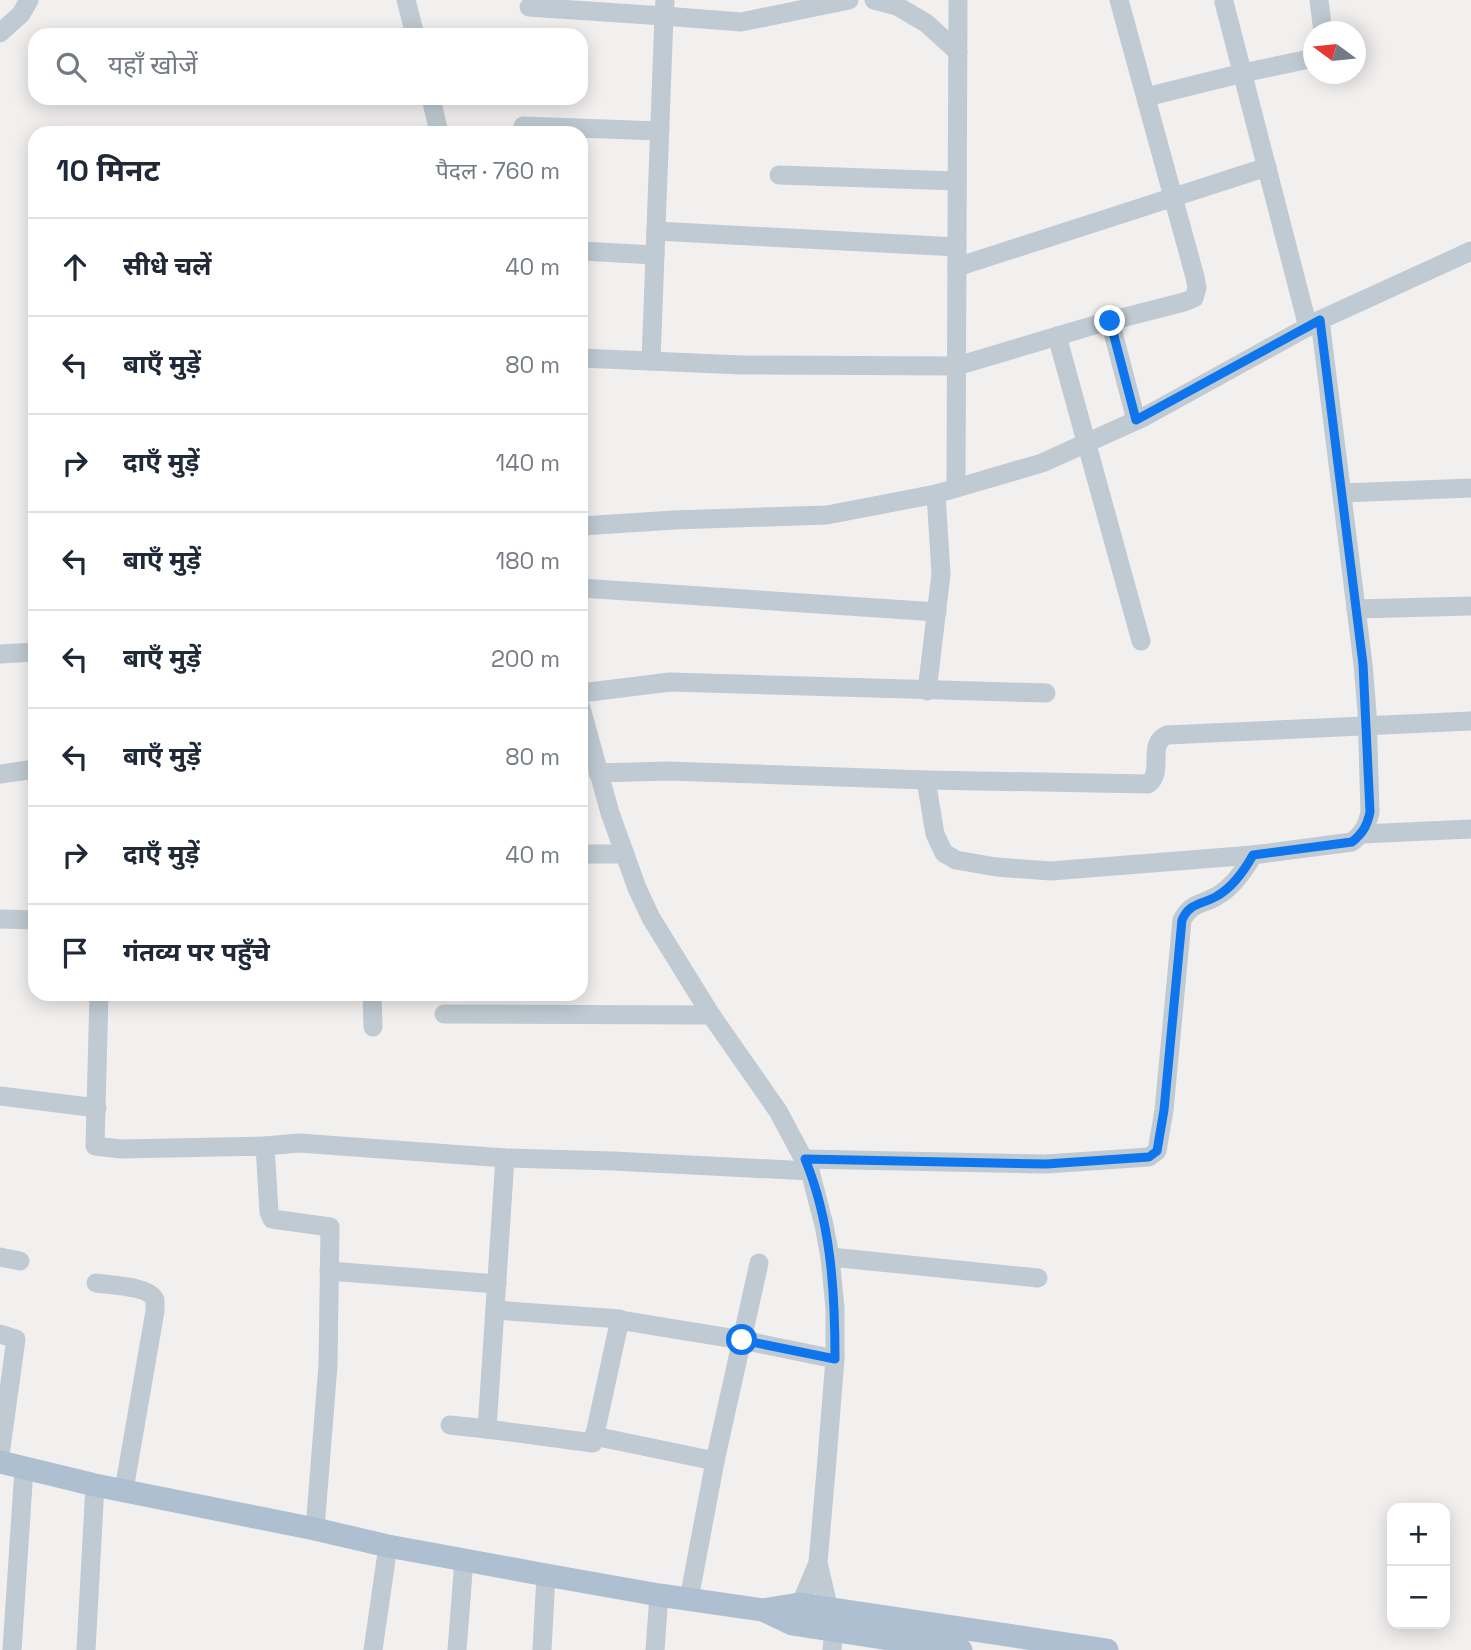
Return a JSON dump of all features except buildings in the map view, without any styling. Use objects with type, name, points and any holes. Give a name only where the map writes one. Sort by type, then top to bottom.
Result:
[{"type":"main road","points":[[0,1462],[95,1485],[388,1546],[659,1595],[796,1614],[831,1630],[961,1650]]},
{"type":"main road","points":[[831,1630],[852,1611],[1107,1650]]},
{"type":"street","points":[[0,33],[21,14],[29,0]]},
{"type":"street","points":[[406,0],[413,28]]},
{"type":"street","points":[[529,7],[664,8],[741,22],[849,0]]},
{"type":"street","points":[[874,0],[897,6],[926,23],[958,52]]},
{"type":"street","points":[[956,488],[958,0]]},
{"type":"street","points":[[588,358],[741,365],[957,366],[1194,298],[1197,288],[1195,277],[1119,0]]},
{"type":"street","points":[[1319,0],[1322,21]]},
{"type":"street","points":[[926,780],[935,834],[944,853],[956,860],[996,867],[1051,871],[1253,855],[1352,842],[1362,834],[1368,823],[1370,812],[1363,664],[1342,493],[1314,324],[1267,167],[1224,2]]},
{"type":"street","points":[[652,361],[664,8]]},
{"type":"street","points":[[1146,97],[1303,60]]},
{"type":"street","points":[[433,105],[437,126]]},
{"type":"street","points":[[588,128],[660,131]]},
{"type":"street","points":[[656,231],[957,257],[1174,197],[1267,167]]},
{"type":"street","points":[[779,174],[957,181]]},
{"type":"street","points":[[588,251],[655,255]]},
{"type":"street","points":[[588,526],[827,515],[936,494],[1042,463],[1136,420],[1314,324],[1471,251]]},
{"type":"street","points":[[1110,321],[1136,420]]},
{"type":"street","points":[[1057,336],[1140,641]]},
{"type":"street","points":[[1342,493],[1471,488]]},
{"type":"street","points":[[927,691],[941,574],[936,494]]},
{"type":"street","points":[[588,588],[937,612]]},
{"type":"street","points":[[1356,609],[1471,606]]},
{"type":"street","points":[[0,654],[28,652]]},
{"type":"street","points":[[588,692],[670,682],[1046,693]]},
{"type":"street","points":[[598,773],[668,771],[1148,784],[1156,774],[1157,744],[1160,738],[1167,735],[1471,721]]},
{"type":"street","points":[[588,735],[610,813],[650,918],[710,1015],[778,1111],[807,1165],[824,1224],[835,1308],[835,1359],[817,1563],[831,1630]]},
{"type":"street","points":[[0,774],[28,770]]},
{"type":"street","points":[[1362,834],[1471,829]]},
{"type":"street","points":[[588,854],[625,855]]},
{"type":"street","points":[[99,1001],[94,1143],[97,1147],[121,1149],[299,1143],[505,1158],[807,1165],[1046,1164],[1149,1157],[1157,1151],[1164,1110],[1182,920],[1193,906],[1216,897],[1228,888],[1253,855]]},
{"type":"street","points":[[0,919],[28,920]]},
{"type":"street","points":[[372,1001],[373,1027]]},
{"type":"street","points":[[444,1014],[710,1015]]},
{"type":"street","points":[[0,1096],[97,1108]]},
{"type":"street","points":[[265,1146],[272,1219],[330,1227],[328,1365],[315,1529]]},
{"type":"street","points":[[487,1429],[505,1158]]},
{"type":"street","points":[[0,1257],[20,1261]]},
{"type":"street","points":[[830,1257],[1038,1278]]},
{"type":"street","points":[[689,1599],[715,1461],[759,1263]]},
{"type":"street","points":[[329,1271],[497,1284]]},
{"type":"street","points":[[96,1283],[143,1290],[150,1293],[155,1300],[124,1490]]},
{"type":"street","points":[[495,1310],[619,1320],[742,1340],[835,1359]]},
{"type":"street","points":[[450,1425],[593,1443],[619,1320]]},
{"type":"street","points":[[0,1334],[16,1339],[0,1455]]},
{"type":"street","points":[[594,1436],[715,1461]]},
{"type":"street","points":[[12,1650],[24,1469]]},
{"type":"street","points":[[86,1650],[95,1485]]},
{"type":"street","points":[[373,1650],[388,1546]]},
{"type":"street","points":[[457,1650],[464,1560]]},
{"type":"street","points":[[796,1614],[817,1563]]},
{"type":"street","points":[[542,1650],[546,1575]]},
{"type":"street","points":[[655,1650],[659,1595]]},
{"type":"route","points":[[742,1340],[835,1359],[835,1308],[830,1257],[824,1224],[805,1159],[1046,1164],[1149,1157],[1157,1151],[1164,1110],[1182,920],[1186,912],[1228,888],[1253,855],[1352,842],[1362,834],[1368,823],[1367,712],[1363,664],[1320,320],[1136,420],[1110,321]]}]
